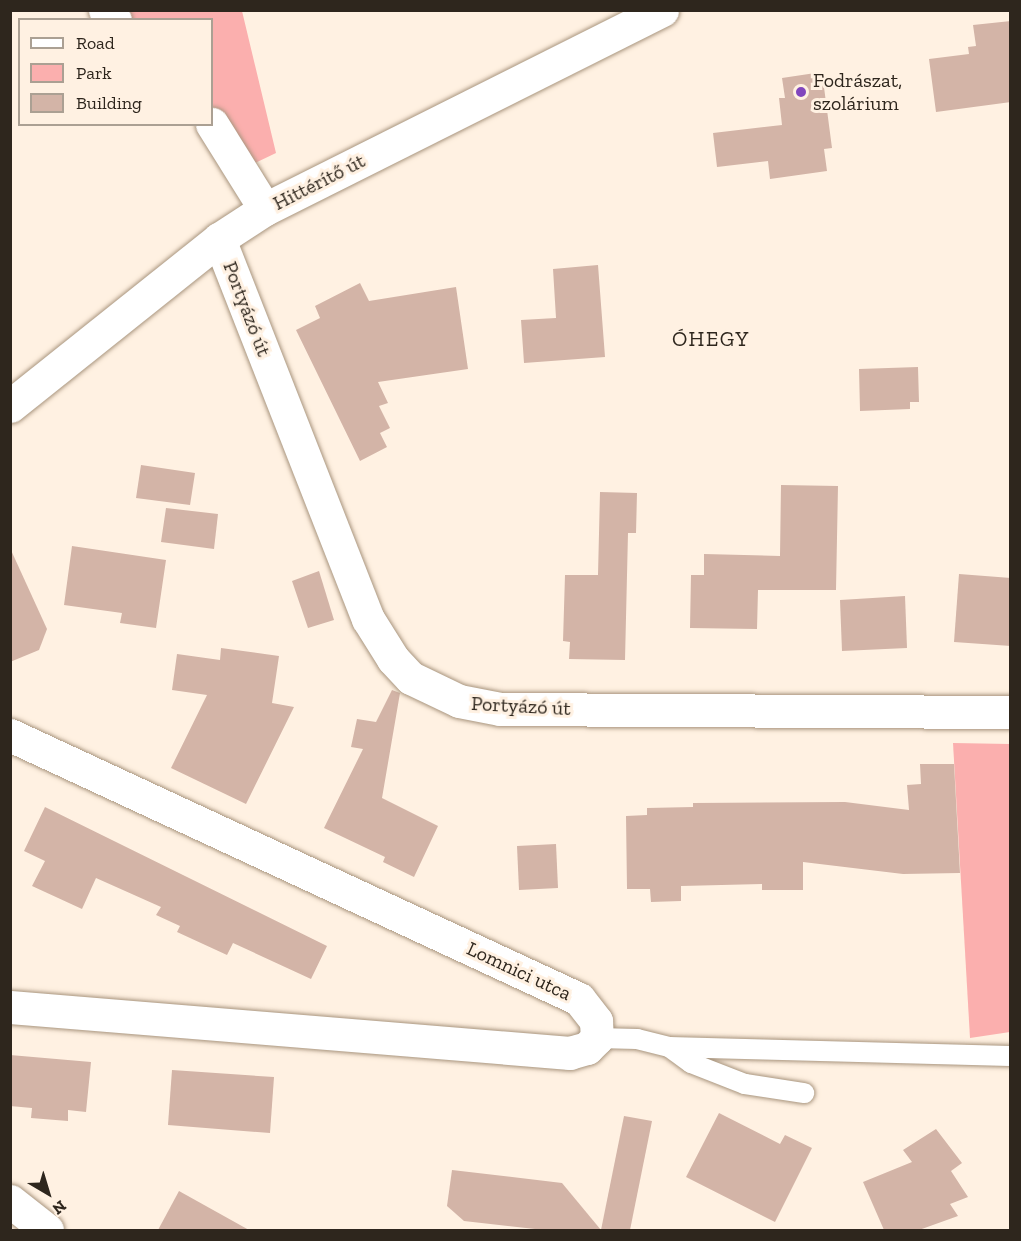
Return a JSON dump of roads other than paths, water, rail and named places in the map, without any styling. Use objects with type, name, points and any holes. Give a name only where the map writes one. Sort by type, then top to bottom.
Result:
[{"type":"street","name":"Hittérítő út","points":[[10,406],[219,239],[265,209],[662,10]]},
{"type":"street","points":[[213,126],[265,209]]},
{"type":"street","name":"Portyázó út","points":[[219,239],[368,619],[393,658],[411,678],[459,701],[500,709],[1011,712]]},
{"type":"street","name":"Lomnici utca","points":[[10,735],[579,999],[596,1021],[597,1038]]},
{"type":"street","points":[[10,1007],[570,1053],[587,1048],[597,1038]]},
{"type":"street","points":[[10,1200],[47,1230]]},
{"type":"lane","points":[[597,1038],[637,1039],[669,1047],[1011,1056]]},
{"type":"lane","points":[[669,1047],[691,1063],[745,1083],[804,1093]]},
{"type":"place","name":"Fodrászat, szolárium","points":[[801,92]]},
{"type":"district","name":"ÓHEGY","points":[[711,339]]}]
